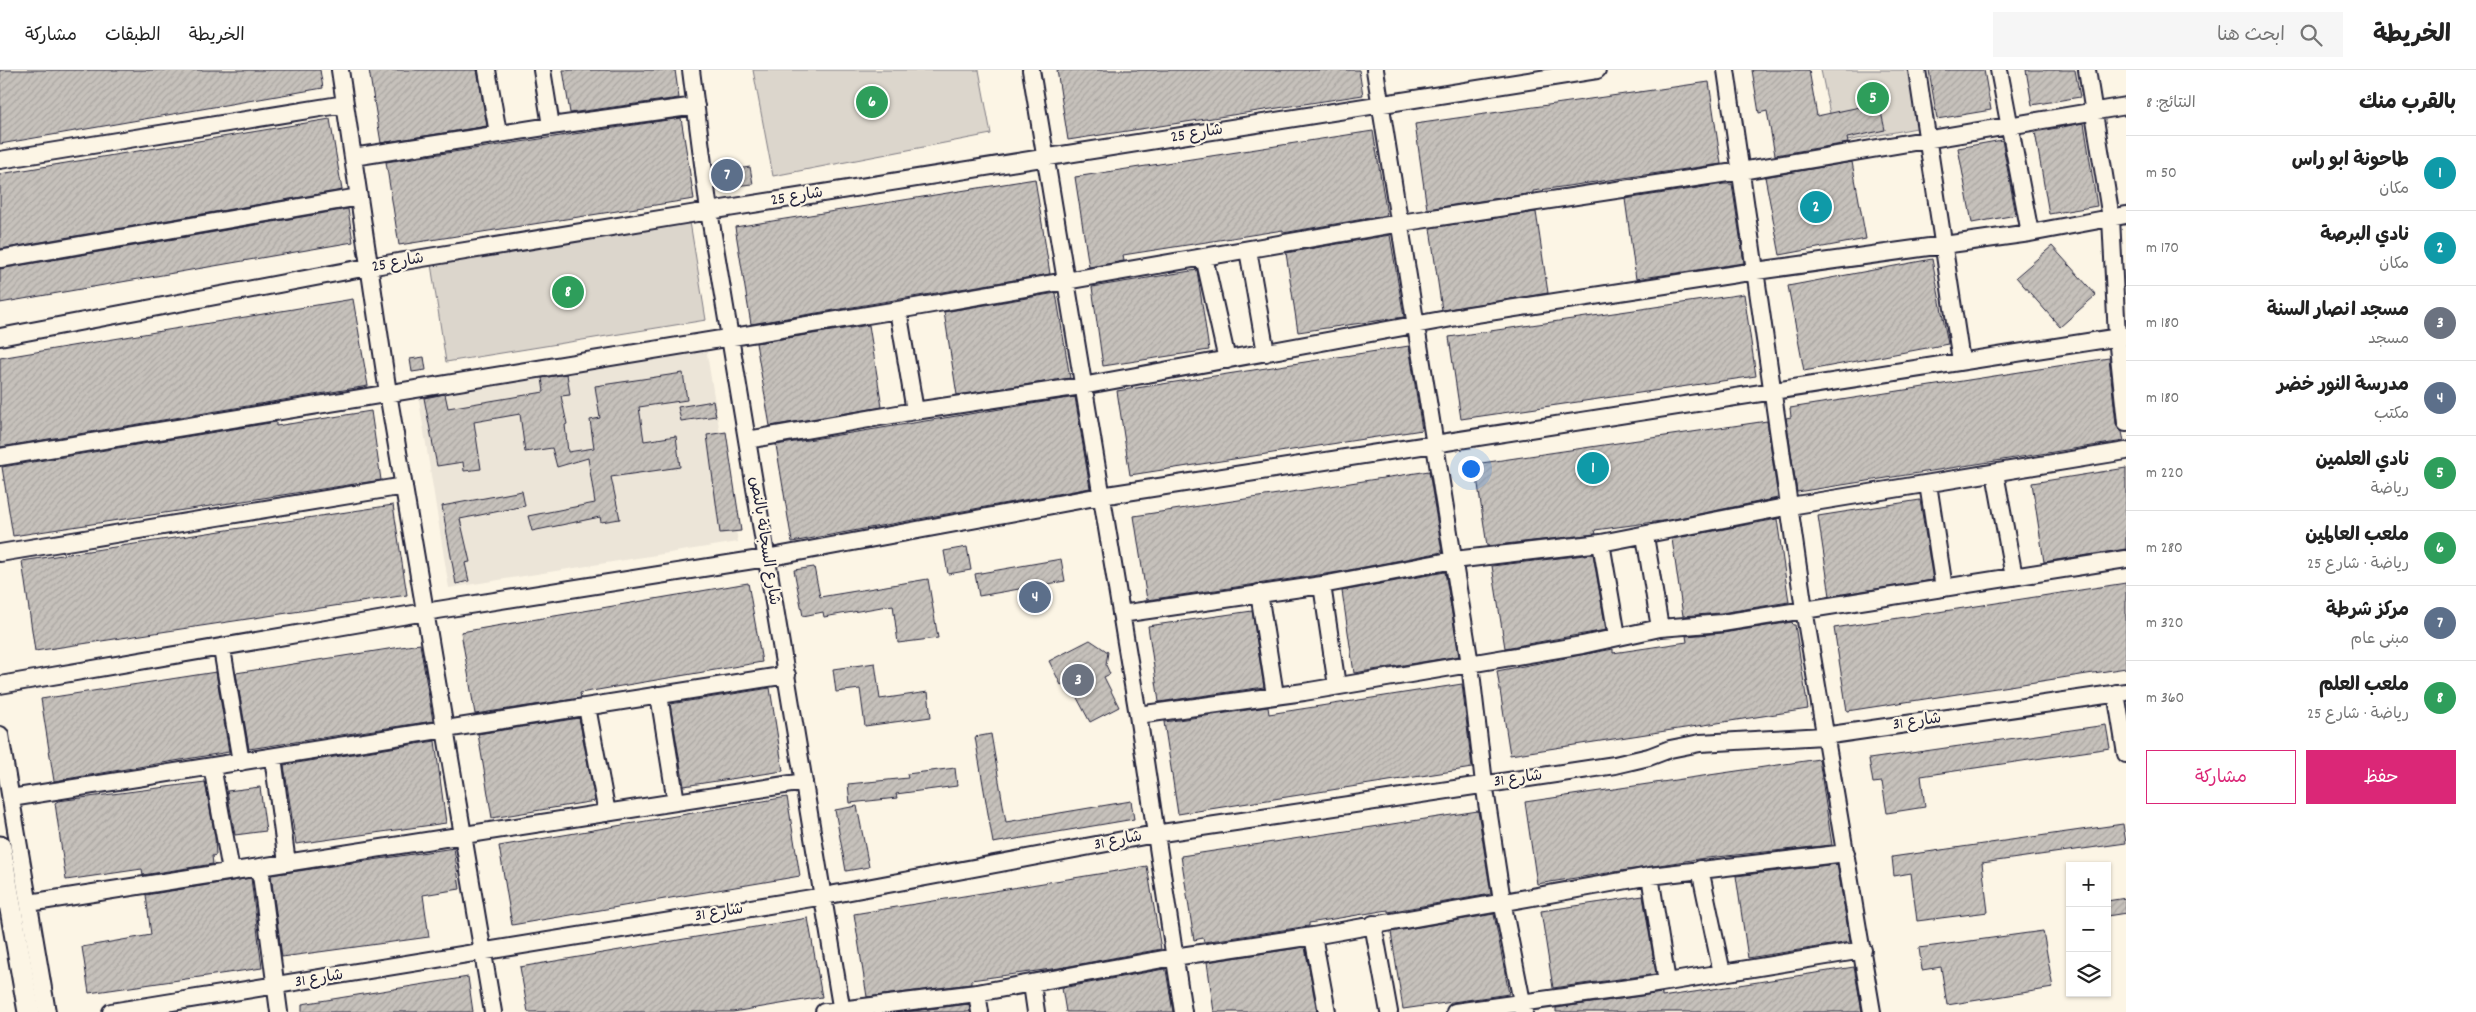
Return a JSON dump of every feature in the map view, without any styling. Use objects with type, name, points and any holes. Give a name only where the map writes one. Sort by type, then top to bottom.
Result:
[{"type":"main road","points":[[0,846],[29,1012]]},
{"type":"street","points":[[340,70],[388,393],[493,1012]]},
{"type":"street","points":[[486,70],[498,133]]},
{"type":"street","points":[[542,70],[551,126]]},
{"type":"street","name":"شارع السجانة بالنص","points":[[691,70],[709,211],[842,1011]]},
{"type":"street","points":[[1031,70],[1138,715],[1183,1012]]},
{"type":"street","points":[[1375,70],[1470,664],[1484,783],[1502,901],[1523,1007]]},
{"type":"street","name":"شارع 25","points":[[0,337],[368,267],[1597,70]]},
{"type":"street","points":[[1726,70],[1804,609],[1872,1012]]},
{"type":"street","points":[[1917,70],[1961,361]]},
{"type":"street","points":[[1999,70],[2030,233]]},
{"type":"street","points":[[2087,70],[2094,111],[2118,216],[2121,336],[2126,423]]},
{"type":"street","points":[[0,160],[345,104]]},
{"type":"street","points":[[353,158],[498,133],[696,106]]},
{"type":"street","points":[[0,457],[898,310],[1400,223],[1741,171],[2126,106]]},
{"type":"street","points":[[0,259],[359,197]]},
{"type":"street","points":[[747,440],[1082,386],[1417,324],[1756,271],[2030,233],[2118,216]]},
{"type":"street","points":[[1248,250],[1266,353]]},
{"type":"street","points":[[1204,257],[1227,360]]},
{"type":"street","points":[[898,310],[914,412]]},
{"type":"street","points":[[0,685],[222,649],[425,612],[766,558],[1101,496],[1249,475],[1436,443],[2121,336]]},
{"type":"street","points":[[1121,614],[1322,585],[1454,560],[1645,536],[1790,506],[2126,451]]},
{"type":"street","points":[[1995,473],[2014,577]]},
{"type":"street","points":[[1928,484],[1944,588]]},
{"type":"street","points":[[0,553],[404,486]]},
{"type":"street","points":[[1645,536],[1660,628]]},
{"type":"street","points":[[1601,543],[1617,636]]},
{"type":"street","points":[[1138,715],[1275,696],[1470,664],[1582,645],[1660,628],[1695,627],[2126,559]]},
{"type":"street","points":[[1322,585],[1337,686]]},
{"type":"street","points":[[1259,593],[1275,696]]},
{"type":"street","points":[[222,649],[241,762]]},
{"type":"street","points":[[11,798],[787,675]]},
{"type":"street","points":[[2121,692],[2126,754]]},
{"type":"street","name":"شارع 31","points":[[111,1012],[824,896],[1155,834],[1484,783],[1615,765],[1649,757],[1670,749],[1700,743],[1824,736],[2121,692]]},
{"type":"street","points":[[659,695],[676,802]]},
{"type":"street","points":[[586,707],[607,813]]},
{"type":"street","points":[[0,735],[47,1012]]},
{"type":"street","points":[[273,756],[287,863]]},
{"type":"street","points":[[212,766],[231,871]]},
{"type":"street","points":[[29,904],[804,782]]},
{"type":"street","points":[[824,1012],[977,993],[1032,984],[1174,957],[1313,936],[1650,876],[1846,853]]},
{"type":"street","points":[[260,867],[278,1012]]},
{"type":"street","points":[[1700,869],[1722,973]]},
{"type":"street","points":[[1650,876],[1667,982]]},
{"type":"street","points":[[1374,924],[1388,1012]]},
{"type":"street","points":[[1313,936],[1327,1012]]},
{"type":"street","points":[[1455,1012],[1523,1007],[1863,950]]},
{"type":"street","points":[[1032,984],[1036,1012]]},
{"type":"street","points":[[977,993],[980,1012]]},
{"type":"shaded area","points":[[753,70],[979,70],[991,134],[773,176]]},
{"type":"shaded area","points":[[1821,70],[1914,70],[1922,127],[1836,143]]},
{"type":"shaded area","points":[[690,222],[706,320],[446,362],[431,264]]},
{"type":"shaded area","points":[[706,348],[738,542],[449,588],[418,394]]},
{"type":"building","points":[[0,70],[320,70],[323,88],[0,144]]},
{"type":"building","points":[[369,70],[477,70],[487,126],[381,143]]},
{"type":"building","points":[[563,70],[675,70],[679,98],[570,113]]},
{"type":"building","points":[[1057,70],[1359,70],[1363,95],[1068,140]]},
{"type":"building","points":[[1752,70],[1809,70],[1817,116],[1879,103],[1885,130],[1847,138],[1848,143],[1775,155],[1767,111],[1759,113]]},
{"type":"building","points":[[1929,70],[1984,70],[1991,110],[1937,119]]},
{"type":"building","points":[[2026,70],[2075,70],[2080,97],[2032,105]]},
{"type":"building","points":[[1709,82],[1721,164],[1533,191],[1533,193],[1427,209],[1415,124]]},
{"type":"building","points":[[681,118],[694,199],[399,245],[386,162]]},
{"type":"building","points":[[330,119],[342,190],[0,249],[0,174]]},
{"type":"building","points":[[2084,123],[2097,206],[2049,214],[2035,132]]},
{"type":"building","points":[[1373,131],[1387,215],[1283,233],[1283,230],[1123,255],[1124,261],[1089,267],[1075,177]]},
{"type":"building","points":[[2002,140],[2016,215],[1972,223],[1958,148]]},
{"type":"building","points":[[1852,162],[1866,239],[1780,255],[1765,177]]},
{"type":"building","points":[[750,167],[753,184],[733,186],[731,170]]},
{"type":"building","points":[[1035,179],[1050,274],[751,324],[735,227]]},
{"type":"building","points":[[1732,184],[1744,263],[1636,279],[1625,199]]},
{"type":"building","points":[[348,209],[353,242],[0,303],[0,269]]},
{"type":"building","points":[[1536,212],[1548,293],[1442,310],[1430,228]]},
{"type":"building","points":[[1390,235],[1404,317],[1298,332],[1286,253]]},
{"type":"building","points":[[2052,246],[2096,295],[2060,327],[2016,277]]},
{"type":"building","points":[[1932,259],[1948,344],[1804,371],[1788,286]]},
{"type":"building","points":[[1197,270],[1209,350],[1103,366],[1092,287]]},
{"type":"building","points":[[1056,293],[1070,378],[957,395],[944,312]]},
{"type":"building","points":[[1744,294],[1756,376],[1461,419],[1449,337]]},
{"type":"building","points":[[353,299],[368,386],[0,447],[0,358]]},
{"type":"building","points":[[869,325],[882,407],[770,426],[756,343]]},
{"type":"building","points":[[1409,346],[1422,430],[1130,475],[1117,391]]},
{"type":"building","points":[[424,357],[426,370],[412,372],[410,359]]},
{"type":"building","points":[[2109,358],[2116,424],[2122,432],[2124,441],[1797,492],[1786,418],[1791,417],[1790,408]]},
{"type":"building","points":[[683,373],[687,400],[639,407],[644,441],[676,436],[680,467],[611,477],[620,519],[601,522],[600,517],[532,531],[528,516],[595,503],[588,458],[557,467],[552,448],[525,452],[520,414],[474,422],[481,469],[464,471],[463,462],[437,466],[424,398],[445,394],[448,408],[544,392],[542,378],[567,374],[570,395],[561,396],[567,424],[565,425],[568,452],[594,448],[590,420],[600,418],[595,386]]},
{"type":"building","points":[[1075,397],[1090,488],[792,542],[776,445]]},
{"type":"building","points":[[713,401],[716,416],[681,421],[678,407]]},
{"type":"building","points":[[371,411],[381,480],[13,536],[2,467],[276,422],[276,426]]},
{"type":"building","points":[[1767,421],[1778,498],[1669,520],[1595,530],[1596,534],[1487,546],[1475,464]]},
{"type":"building","points":[[726,432],[741,531],[720,533],[707,435]]},
{"type":"building","points":[[2126,468],[2126,549],[2044,562],[2032,483]]},
{"type":"building","points":[[1429,471],[1442,552],[1339,572],[1147,600],[1134,516]]},
{"type":"building","points":[[522,491],[525,506],[460,519],[470,562],[465,563],[469,581],[456,584],[442,506]]},
{"type":"building","points":[[1920,500],[1933,580],[1830,596],[1818,516]]},
{"type":"building","points":[[393,505],[407,595],[35,651],[22,561]]},
{"type":"building","points":[[1777,519],[1789,602],[1721,613],[1683,616],[1672,539]]},
{"type":"building","points":[[967,547],[971,570],[948,574],[944,551]]},
{"type":"building","points":[[1593,554],[1606,630],[1505,648],[1492,566]]},
{"type":"building","points":[[1061,559],[1065,581],[979,596],[975,574]]},
{"type":"building","points":[[814,567],[820,597],[928,579],[938,638],[898,643],[893,605],[824,617],[823,612],[803,616],[794,570]]},
{"type":"building","points":[[1445,572],[1459,656],[1354,673],[1342,591]]},
{"type":"building","points":[[748,583],[762,662],[580,693],[581,698],[475,714],[461,632]]},
{"type":"building","points":[[2126,583],[2126,668],[1847,711],[1834,628]]},
{"type":"building","points":[[1252,611],[1264,687],[1159,702],[1148,626]]},
{"type":"building","points":[[1792,622],[1795,625],[1808,709],[1510,755],[1497,671],[1613,649],[1613,653],[1687,642],[1686,636],[1723,633]]},
{"type":"building","points":[[1090,640],[1108,652],[1106,665],[1110,674],[1104,677],[1119,707],[1090,722],[1068,681],[1061,685],[1049,661]]},
{"type":"building","points":[[420,644],[433,721],[249,749],[236,673]]},
{"type":"building","points":[[875,663],[880,699],[928,692],[931,717],[865,726],[860,689],[836,692],[833,669]]},
{"type":"building","points":[[216,672],[229,752],[54,781],[41,699]]},
{"type":"building","points":[[1462,684],[1472,768],[1178,814],[1164,722],[1268,707],[1269,714]]},
{"type":"building","points":[[770,688],[783,771],[684,786],[670,704]]},
{"type":"building","points":[[579,718],[595,801],[492,818],[478,734]]},
{"type":"building","points":[[2106,725],[2110,748],[1921,776],[1925,807],[1887,813],[1882,782],[1873,783],[1869,759]]},
{"type":"building","points":[[991,734],[1006,822],[1131,801],[1134,819],[993,843],[975,737]]},
{"type":"building","points":[[435,741],[446,823],[296,844],[284,765]]},
{"type":"building","points":[[1819,759],[1832,845],[1698,859],[1537,884],[1525,802]]},
{"type":"building","points":[[955,768],[957,786],[896,794],[897,798],[850,803],[848,784],[908,778],[907,774]]},
{"type":"building","points":[[205,782],[215,837],[216,855],[212,856],[213,864],[143,875],[142,869],[66,880],[55,803],[58,801]]},
{"type":"building","points":[[260,787],[266,831],[235,835],[227,791]]},
{"type":"building","points":[[787,797],[800,876],[512,925],[499,846]]},
{"type":"building","points":[[857,806],[869,867],[846,871],[835,810]]},
{"type":"building","points":[[1478,811],[1491,894],[1388,912],[1388,910],[1309,923],[1309,926],[1204,942],[1203,938],[1194,940],[1181,856]]},
{"type":"building","points":[[2123,824],[2126,843],[1982,863],[1988,912],[1917,921],[1911,873],[1894,876],[1892,857]]},
{"type":"building","points":[[454,848],[460,889],[423,895],[429,937],[282,957],[271,875]]},
{"type":"building","points":[[1837,864],[1850,942],[1748,958],[1736,876]]},
{"type":"building","points":[[1147,866],[1161,949],[1059,968],[971,980],[971,984],[867,997],[854,914]]},
{"type":"building","points":[[251,878],[262,968],[89,993],[82,947],[151,935],[146,895]]},
{"type":"building","points":[[1643,896],[1656,974],[1553,988],[1541,911]]},
{"type":"building","points":[[2126,898],[2126,913],[2111,915],[2111,900]]},
{"type":"building","points":[[1494,914],[1509,994],[1403,1009],[1391,932]]},
{"type":"building","points":[[808,918],[822,997],[733,1012],[528,1012],[520,967]]},
{"type":"building","points":[[2043,931],[2053,988],[1947,1005],[1941,967],[1922,970],[1919,948]]},
{"type":"building","points":[[1305,947],[1317,1012],[1214,1012],[1207,962]]},
{"type":"building","points":[[1854,967],[1862,1012],[1556,1012],[1556,1008],[1662,993],[1662,997]]},
{"type":"building","points":[[1166,970],[1173,1012],[1066,1012],[1062,988]]},
{"type":"building","points":[[468,977],[473,1012],[302,1012],[302,1004]]},
{"type":"building","points":[[969,1004],[970,1012],[905,1012]]},
{"type":"place","name":"نادي العلمين","points":[[1873,98]]},
{"type":"place","name":"ملعب العالمين","points":[[872,102]]},
{"type":"place","name":"مركز شرطة","points":[[727,175]]},
{"type":"place","name":"نادي البرصة","points":[[1816,207]]},
{"type":"place","name":"ملعب العلم","points":[[568,292]]},
{"type":"place","name":"طاحونة ابو راس","points":[[1593,468]]},
{"type":"place","name":"مدرسة النور خضر","points":[[1035,597]]},
{"type":"place","name":"مسجد انصار السنة","points":[[1078,680]]}]
